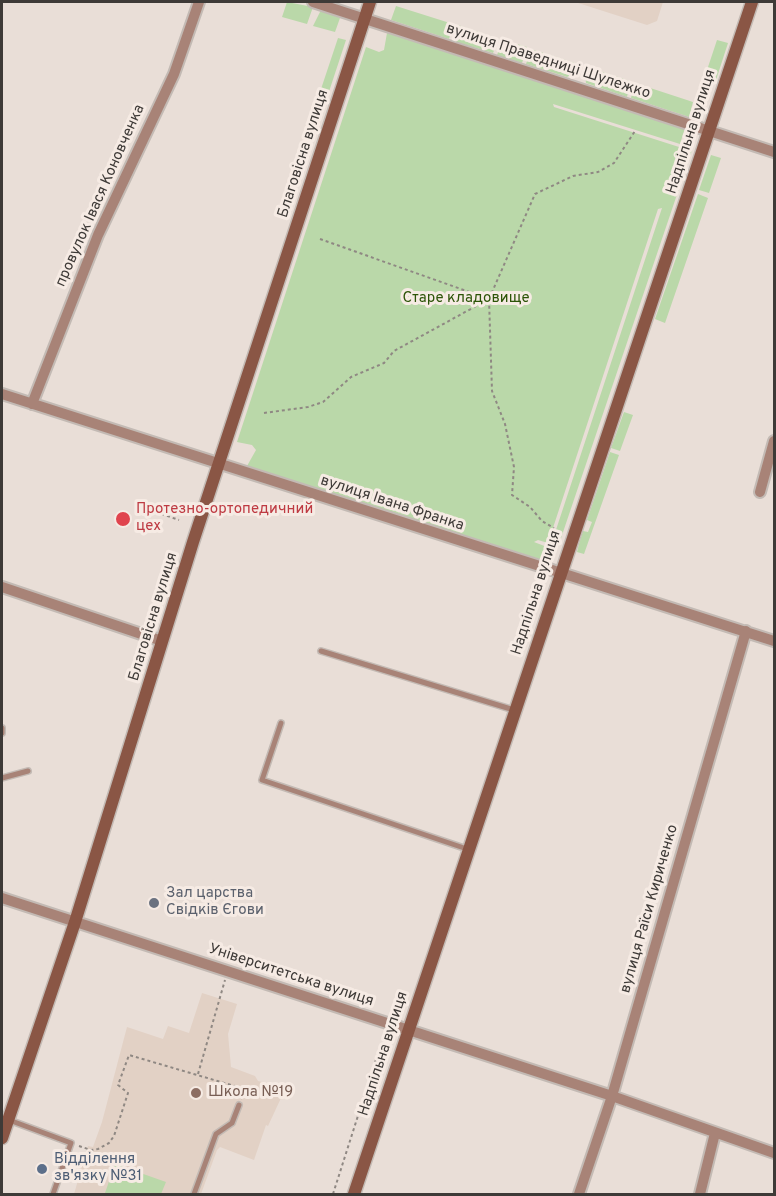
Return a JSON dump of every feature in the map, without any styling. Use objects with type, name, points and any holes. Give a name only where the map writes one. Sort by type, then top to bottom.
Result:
[{"type":"main road","name":"Благовісна вулиця","points":[[2,1138],[75,922],[162,641],[370,2]]},
{"type":"main road","name":"Надпільна вулиця","points":[[354,1194],[467,849],[752,2]]},
{"type":"street","name":"провулок Івася Коновченка","points":[[32,404],[98,235],[177,67],[199,2]]},
{"type":"street","name":"вулиця Праведниці Шулежко","points":[[313,2],[774,152]]},
{"type":"street","name":"вулиця Івана Франка","points":[[2,394],[774,641]]},
{"type":"street","points":[[760,492],[774,441]]},
{"type":"street","points":[[2,587],[162,641]]},
{"type":"street","name":"вулиця Раїси Кириченко","points":[[579,1194],[612,1096],[746,632]]},
{"type":"street","name":"Університетська вулиця","points":[[2,898],[612,1096],[774,1153]]},
{"type":"street","points":[[700,1194],[715,1133]]},
{"type":"lane","points":[[321,651],[514,710]]},
{"type":"lane","points":[[281,723],[262,780],[467,849]]},
{"type":"lane","points":[[2,728],[2,734]]},
{"type":"lane","points":[[2,778],[28,771]]},
{"type":"lane","points":[[194,1194],[216,1134],[232,1123],[239,1105]]},
{"type":"lane","points":[[8,1119],[71,1143],[53,1194]]},
{"type":"path","points":[[554,528],[542,522],[530,507],[513,495],[514,467],[505,424],[492,391],[489,299],[535,195],[573,176],[598,172],[614,163],[635,131]]},
{"type":"path","points":[[320,239],[489,299]]},
{"type":"path","points":[[264,412],[308,407],[323,402],[351,377],[384,363],[394,351],[489,299]]},
{"type":"path","points":[[150,510],[179,520]]},
{"type":"path","points":[[198,1074],[228,972]]},
{"type":"path","points":[[333,1194],[379,1050]]},
{"type":"path","points":[[71,1143],[95,1150],[111,1140],[128,1094],[118,1085],[129,1055],[240,1088],[243,1093],[239,1105]]},
{"type":"shaded area","points":[[575,2],[663,2],[657,21],[647,25]]},
{"type":"shaded area","name":"Школа №19","points":[[202,993],[237,1004],[228,1034],[231,1067],[255,1076],[258,1081],[281,1087],[281,1098],[268,1126],[266,1125],[254,1160],[220,1147],[201,1194],[74,1194],[88,1146],[93,1147],[102,1122],[127,1027],[163,1039],[168,1026],[189,1033]]},
{"type":"green space","points":[[287,2],[313,7],[307,24],[282,17]]},
{"type":"green space","points":[[396,6],[453,24],[449,39],[391,20]]},
{"type":"green space","points":[[321,10],[340,18],[335,32],[313,26]]},
{"type":"green space","points":[[458,25],[499,39],[493,53],[453,41]]},
{"type":"green space","name":"Старе кладовище","points":[[387,33],[685,128],[680,144],[553,104],[554,107],[679,147],[676,156],[679,158],[683,147],[692,150],[558,547],[551,545],[662,208],[658,209],[548,543],[538,540],[534,542],[547,547],[542,560],[247,466],[256,450],[252,445],[237,442],[366,47],[379,52],[384,50]]},
{"type":"green space","points":[[338,38],[346,40],[318,125],[310,122]]},
{"type":"green space","points":[[503,40],[527,47],[522,63],[497,55]]},
{"type":"green space","points":[[717,40],[728,43],[716,80],[705,76]]},
{"type":"green space","points":[[531,49],[578,64],[575,72],[567,77],[526,64]]},
{"type":"green space","points":[[584,66],[630,81],[627,97],[586,83]]},
{"type":"green space","points":[[635,83],[693,102],[689,117],[631,98]]},
{"type":"green space","points":[[711,155],[721,158],[709,193],[699,190]]},
{"type":"green space","points":[[698,194],[708,198],[665,323],[655,319]]},
{"type":"green space","points":[[624,412],[633,415],[620,451],[611,448]]},
{"type":"green space","points":[[610,452],[619,455],[584,554],[577,552],[583,531],[588,532],[592,522],[587,520]]},
{"type":"green space","points":[[115,1164],[166,1182],[161,1194],[105,1193]]},
{"type":"place","name":"Протезно-ортопедичний цех","points":[[123,519]]},
{"type":"place","name":"Зал царства Свідків Єгови","points":[[154,903]]},
{"type":"place","name":"Школа №19","points":[[196,1093]]},
{"type":"place","name":"Відділення зв'язку №31","points":[[42,1169]]}]
